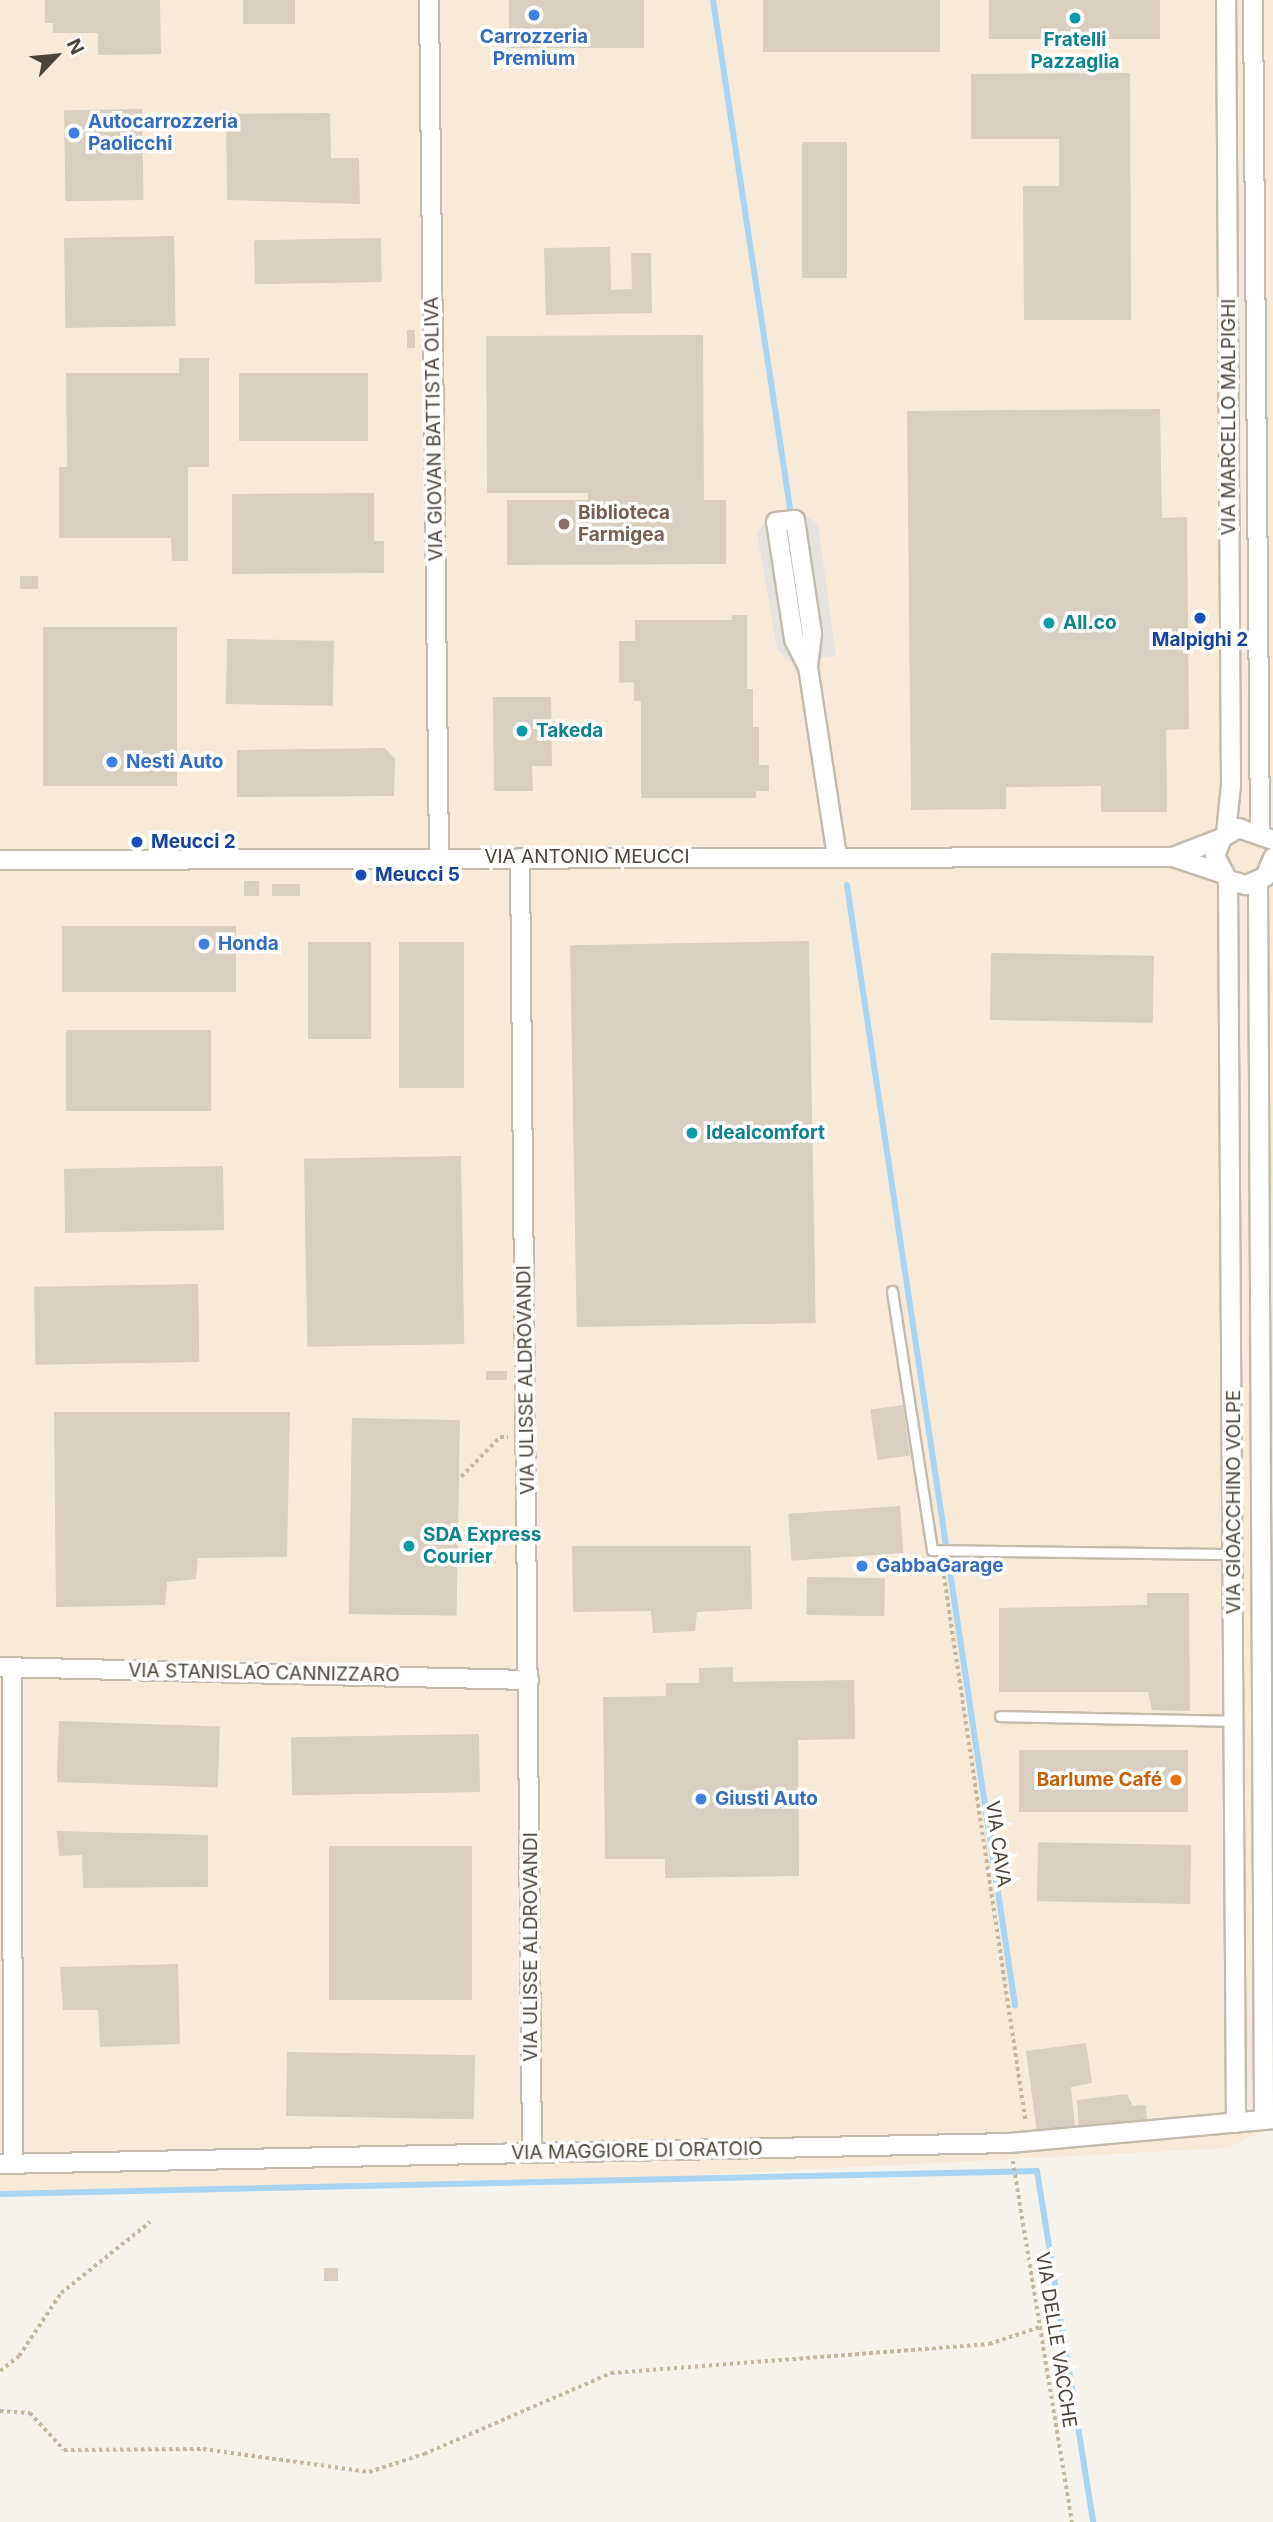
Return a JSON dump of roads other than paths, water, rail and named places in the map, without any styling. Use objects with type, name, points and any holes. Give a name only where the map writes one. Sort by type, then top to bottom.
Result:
[{"type":"street","name":"VIA GIOVAN BATTISTA OLIVA","points":[[429,0],[439,858]]},
{"type":"street","name":"VIA MARCELLO MALPIGHI","points":[[1224,836],[1231,785],[1226,0]]},
{"type":"street","name":"VIA MARCELLO MALPIGHI","points":[[1253,0],[1266,836]]},
{"type":"street","points":[[808,667],[794,639],[776,522],[795,520],[812,634],[808,667],[837,856]]},
{"type":"street","name":"VIA ANTONIO MEUCCI","points":[[1173,857],[1246,828],[1266,836]]},
{"type":"street","points":[[1224,836],[1216,856],[1225,877]]},
{"type":"street","points":[[1266,836],[1269,867]]},
{"type":"street","name":"VIA ANTONIO MEUCCI","points":[[0,860],[1173,857],[1225,877],[1269,867]]},
{"type":"street","name":"VIA ULISSE ALDROVANDI","points":[[520,858],[532,2153]]},
{"type":"street","name":"VIA GIOACCHINO VOLPE","points":[[1268,2120],[1269,867]]},
{"type":"street","name":"VIA GIOACCHINO VOLPE","points":[[1225,877],[1236,1721],[1236,2123]]},
{"type":"street","points":[[6,1667],[6,2164]]},
{"type":"street","name":"VIA STANISLAO CANNIZZARO","points":[[6,1667],[529,1679]]},
{"type":"street","name":"VIA MAGGIORE DI ORATOIO","points":[[6,2164],[1028,2141],[1268,2120]]},
{"type":"lane","points":[[892,1291],[932,1550],[1234,1554]]},
{"type":"lane","points":[[1000,1716],[1236,1721]]},
{"type":"waterway","points":[[713,0],[790,508]]},
{"type":"waterway","points":[[847,885],[1015,2005]]},
{"type":"waterway","points":[[0,2194],[1037,2171],[1093,2522]]},
{"type":"place","name":"Carrozzeria Premium","points":[[534,15]]},
{"type":"place","name":"Fratelli Pazzaglia","points":[[1075,18]]},
{"type":"place","name":"Autocarrozzeria Paolicchi","points":[[74,133]]},
{"type":"place","name":"Biblioteca Farmigea","points":[[564,524]]},
{"type":"place","name":"Malpighi 2","points":[[1200,618]]},
{"type":"place","name":"All.co","points":[[1049,623]]},
{"type":"place","name":"Takeda","points":[[522,731]]},
{"type":"place","name":"Nesti Auto","points":[[112,762]]},
{"type":"place","name":"Meucci 2","points":[[137,842]]},
{"type":"place","name":"Meucci 5","points":[[361,875]]},
{"type":"place","name":"Honda","points":[[204,944]]},
{"type":"place","name":"Idealcomfort","points":[[692,1133]]},
{"type":"place","name":"SDA Express Courier","points":[[409,1546]]},
{"type":"place","name":"GabbaGarage","points":[[862,1566]]},
{"type":"place","name":"Barlume Café","points":[[1176,1780]]},
{"type":"place","name":"Giusti Auto","points":[[701,1799]]}]
